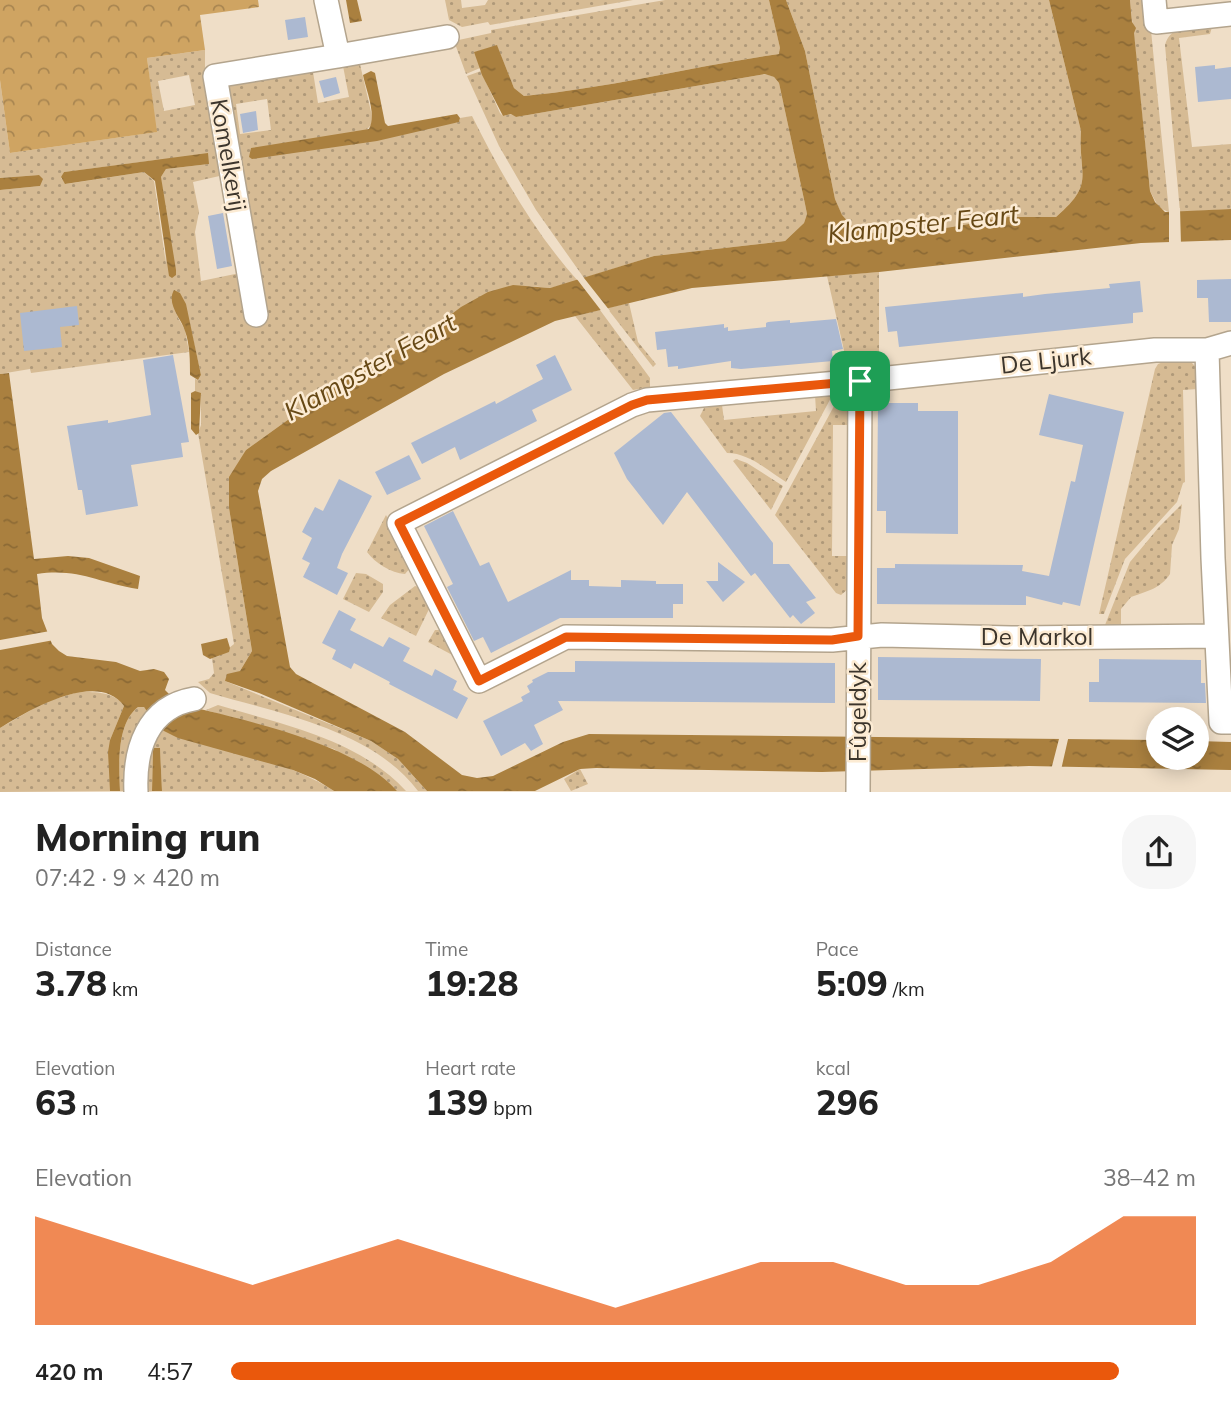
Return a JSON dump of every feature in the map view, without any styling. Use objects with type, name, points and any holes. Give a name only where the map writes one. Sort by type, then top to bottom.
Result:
[{"type":"street","points":[[326,0],[338,56]]},
{"type":"street","points":[[1154,0],[1156,22],[1231,14]]},
{"type":"street","name":"Komelkerij","points":[[256,315],[215,76],[447,37]]},
{"type":"street","name":"De Ljurk","points":[[858,636],[832,640],[566,637],[479,681],[399,523],[632,405],[647,400],[1155,350],[1207,350],[1231,343]]},
{"type":"street","points":[[1207,350],[1222,558],[1216,636],[1226,722]]},
{"type":"street","name":"Fûgeldyk","points":[[858,788],[860,381]]},
{"type":"street","name":"De Markol","points":[[858,636],[1216,636]]},
{"type":"street","points":[[136,792],[139,751],[150,725],[166,711],[194,699]]},
{"type":"shaded area","points":[[445,0],[461,0],[462,8],[485,5],[488,0],[633,0],[490,25],[488,22],[462,27],[449,20]]},
{"type":"shaded area","points":[[665,0],[769,0],[781,52],[620,82],[524,96],[514,88],[497,46],[475,52],[480,68],[466,74],[454,41],[491,33],[491,30]]},
{"type":"shaded area","points":[[786,0],[1049,0],[1081,131],[1082,178],[1076,196],[1056,217],[1008,217],[896,234],[863,232],[851,225],[842,216],[835,199],[805,51]]},
{"type":"shaded area","points":[[1130,0],[1148,0],[1169,212],[1159,208],[1150,191]]},
{"type":"shaded area","points":[[1212,27],[1210,34],[1179,38],[1192,147],[1231,144],[1231,209],[1180,212],[1165,45],[1177,30]]},
{"type":"shaded area","points":[[205,50],[205,71],[224,175],[193,182],[199,212],[195,232],[201,281],[240,273],[227,90],[231,84],[359,60],[372,116],[372,124],[365,131],[459,122],[460,118],[472,116],[519,202],[578,281],[550,288],[531,286],[431,331],[412,344],[388,353],[346,378],[246,450],[229,508],[252,651],[240,671],[225,681],[371,741],[398,759],[427,791],[418,791],[399,770],[351,739],[295,717],[210,693],[198,682],[209,679],[214,673],[212,658],[234,644],[198,433],[201,425],[201,394],[195,391],[195,379],[198,380],[201,375],[192,334],[177,316],[185,330],[189,352],[31,373],[30,369],[0,374],[0,190],[40,186],[39,175],[0,178],[0,80],[10,153],[156,132],[147,58]],"holes":[[[343,66],[349,97],[318,103],[313,72]],[[189,75],[195,105],[164,111],[158,81]],[[267,99],[271,130],[240,134],[236,104]],[[156,160],[209,164],[166,169],[161,177],[166,264],[154,181],[144,172],[66,184],[61,178],[64,172]]]},
{"type":"shaded area","points":[[481,71],[500,113],[503,116],[512,114],[516,117],[766,74],[774,77],[779,83],[805,204],[807,214],[804,223],[785,241],[654,256],[584,278],[536,210],[499,146],[467,76]]},
{"type":"shaded area","points":[[879,272],[879,365],[848,368],[827,276]]},
{"type":"shaded area","points":[[629,303],[638,342],[656,364],[653,367],[607,308]]},
{"type":"shaded area","points":[[600,310],[650,378],[650,387],[633,390],[575,316]]},
{"type":"shaded area","points":[[1166,361],[1190,361],[1197,368],[1198,389],[1183,390],[1185,482],[1177,502],[1125,559],[1104,614],[1099,614],[1155,369],[1158,364]]},
{"type":"shaded area","points":[[833,394],[786,482],[750,459],[727,453],[700,416],[704,408],[722,405],[724,420],[816,411],[815,395]]},
{"type":"shaded area","points":[[840,395],[849,405],[849,425],[833,425],[832,556],[848,556],[848,589],[841,595],[836,593],[775,515]]},
{"type":"shaded area","points":[[736,459],[783,486],[771,510],[733,461]]},
{"type":"shaded area","points":[[1182,504],[1179,529],[1172,545],[1170,574],[1157,586],[1131,597],[1121,609],[1121,625],[1105,625],[1130,562]]},
{"type":"shaded area","points":[[386,515],[411,564],[405,574],[384,567],[367,552]]},
{"type":"shaded area","points":[[356,573],[366,574],[383,584],[383,592],[369,612],[343,599]]},
{"type":"shaded area","points":[[415,586],[422,588],[431,605],[416,636],[381,618],[390,605]]},
{"type":"shaded area","points":[[435,630],[441,630],[458,658],[428,642]]},
{"type":"shaded area","points":[[78,692],[109,695],[124,706],[110,740],[110,791],[0,792],[0,728],[45,702]]},
{"type":"shaded area","points":[[218,705],[294,727],[343,746],[387,773],[406,791],[397,791],[334,749],[206,710]]},
{"type":"shaded area","points":[[138,707],[149,711],[132,791],[120,791],[119,758],[122,735],[131,715]]},
{"type":"shaded area","points":[[160,729],[273,762],[316,780],[334,791],[162,791],[160,749],[153,748],[152,791],[142,792],[141,776]]},
{"type":"shaded area","points":[[580,769],[588,784],[571,791],[564,779]]},
{"type":"green space","points":[[0,0],[258,0],[259,7],[200,15],[205,50],[147,58],[157,132],[10,153],[0,80]]},
{"type":"water","points":[[346,0],[357,0],[362,21],[350,23]]},
{"type":"water","name":"Klampster Feart","points":[[769,0],[786,0],[805,51],[835,199],[842,215],[851,225],[863,232],[896,234],[1008,217],[1056,217],[1081,187],[1081,131],[1049,0],[1130,0],[1132,22],[1136,28],[1134,33],[1150,191],[1155,202],[1165,212],[1231,209],[1231,240],[1141,243],[879,272],[692,288],[555,321],[444,374],[271,471],[262,479],[258,491],[290,667],[296,674],[405,732],[462,775],[477,778],[493,776],[563,742],[589,734],[1146,740],[1146,768],[1029,766],[822,772],[596,768],[580,769],[535,791],[427,791],[398,759],[371,741],[225,681],[227,674],[240,671],[252,651],[229,508],[229,477],[246,450],[346,378],[388,353],[412,344],[461,307],[488,292],[513,285],[550,288],[654,256],[785,241],[804,223],[807,214],[805,204],[779,83],[774,77],[765,74],[516,117],[511,114],[503,116],[482,75],[474,52],[497,45],[514,88],[524,96],[779,54]]},
{"type":"water","points":[[371,71],[375,73],[385,123],[388,126],[457,114],[459,122],[377,141],[252,159],[249,157],[251,148],[369,129],[372,117],[363,75]]},
{"type":"water","points":[[208,153],[209,164],[166,169],[161,177],[176,270],[176,275],[172,278],[169,276],[155,181],[144,172],[65,184],[61,177],[64,172]]},
{"type":"water","points":[[39,175],[43,179],[40,186],[0,190],[0,178]]},
{"type":"water","points":[[174,290],[180,293],[186,304],[201,375],[198,380],[190,375],[187,336],[175,311],[172,300]]},
{"type":"water","points":[[9,373],[34,559],[68,556],[89,558],[140,576],[138,589],[65,573],[37,574],[42,618],[52,644],[67,656],[116,662],[140,671],[154,669],[164,672],[169,679],[165,690],[169,694],[165,700],[255,723],[321,744],[351,757],[377,773],[397,791],[334,791],[293,770],[178,738],[160,729],[144,707],[138,707],[131,715],[122,735],[119,758],[120,791],[110,791],[108,752],[124,706],[112,696],[97,691],[62,697],[27,712],[0,728],[0,374]]},
{"type":"water","points":[[191,393],[201,393],[199,433],[196,435],[191,429]]},
{"type":"water","points":[[227,638],[229,652],[210,659],[203,655],[201,644]]},
{"type":"water","points":[[1209,741],[1231,742],[1231,770],[1209,770]]},
{"type":"water","points":[[153,748],[160,748],[162,791],[152,791]]},
{"type":"pier","points":[[1169,208],[1180,208],[1181,245],[1169,245]]},
{"type":"pier","points":[[583,277],[610,311],[603,313],[576,278]]},
{"type":"pier","points":[[50,631],[54,640],[0,650],[0,640]]},
{"type":"pier","points":[[1060,735],[1069,735],[1061,770],[1051,770]]},
{"type":"building","points":[[305,17],[308,37],[288,40],[285,20]]},
{"type":"building","points":[[1215,65],[1215,69],[1231,67],[1231,99],[1198,102],[1195,67]]},
{"type":"building","points":[[336,77],[340,93],[324,98],[319,81]]},
{"type":"building","points":[[256,111],[258,130],[243,133],[240,114]]},
{"type":"building","points":[[223,213],[232,266],[217,269],[208,216]]},
{"type":"building","points":[[1231,279],[1231,322],[1209,322],[1208,298],[1197,298],[1197,280]]},
{"type":"building","points":[[1140,281],[1143,312],[1133,313],[1133,323],[899,347],[897,331],[888,332],[885,307],[1023,293],[1023,297],[1110,288],[1109,284]]},
{"type":"building","points":[[77,306],[79,325],[60,327],[62,347],[24,351],[20,313]]},
{"type":"building","points":[[836,319],[843,349],[832,351],[833,361],[741,369],[731,368],[731,361],[678,369],[678,366],[668,367],[666,349],[657,350],[655,332],[724,324],[728,331],[766,327],[768,322]]},
{"type":"building","points":[[173,355],[189,442],[181,443],[183,457],[131,465],[138,506],[86,515],[82,490],[78,490],[67,426],[108,420],[108,423],[151,415],[143,360]]},
{"type":"building","points":[[555,355],[572,390],[532,410],[537,421],[460,460],[455,447],[422,464],[411,443],[543,379],[536,365]]},
{"type":"building","points":[[1049,394],[1124,412],[1080,606],[1063,602],[1062,605],[1026,596],[1026,605],[877,604],[877,568],[895,568],[895,564],[1023,565],[1022,571],[1049,576],[1071,481],[1075,482],[1083,445],[1039,435]]},
{"type":"building","points":[[878,403],[918,403],[918,411],[958,411],[958,534],[886,533],[886,511],[877,511]]},
{"type":"building","points":[[671,412],[773,543],[773,564],[789,564],[816,598],[806,602],[815,613],[801,624],[793,615],[790,618],[755,573],[751,576],[687,492],[663,525],[627,479],[614,453],[664,413]]},
{"type":"building","points":[[409,455],[421,479],[387,495],[375,472]]},
{"type":"building","points":[[339,479],[372,496],[337,568],[348,573],[337,595],[303,577],[310,563],[302,559],[312,538],[302,532],[315,507],[323,511]]},
{"type":"building","points":[[453,511],[480,566],[489,562],[508,602],[571,570],[571,580],[589,580],[589,586],[621,587],[621,580],[683,584],[683,604],[673,604],[673,618],[560,618],[491,653],[483,637],[474,641],[447,587],[453,584],[424,526]]},
{"type":"building","points":[[718,562],[745,582],[723,602],[706,581],[718,581]]},
{"type":"building","points":[[339,610],[356,619],[350,630],[383,647],[389,637],[410,648],[403,661],[432,676],[435,669],[457,681],[453,690],[468,698],[457,719],[354,663],[351,669],[332,659],[336,650],[322,643]]},
{"type":"building","points":[[878,657],[1041,659],[1040,701],[878,700]]},
{"type":"building","points":[[1099,659],[1201,660],[1201,683],[1205,683],[1206,703],[1089,702],[1089,682],[1099,682]]},
{"type":"building","points":[[575,661],[835,663],[835,703],[558,701],[563,710],[534,725],[543,744],[531,751],[525,743],[501,756],[483,721],[523,701],[521,697],[530,692],[527,686],[532,680],[548,672],[575,672]]},
{"type":"route","points":[[860,381],[858,636],[832,640],[566,637],[479,681],[399,523],[632,405],[647,400],[860,381]]}]
